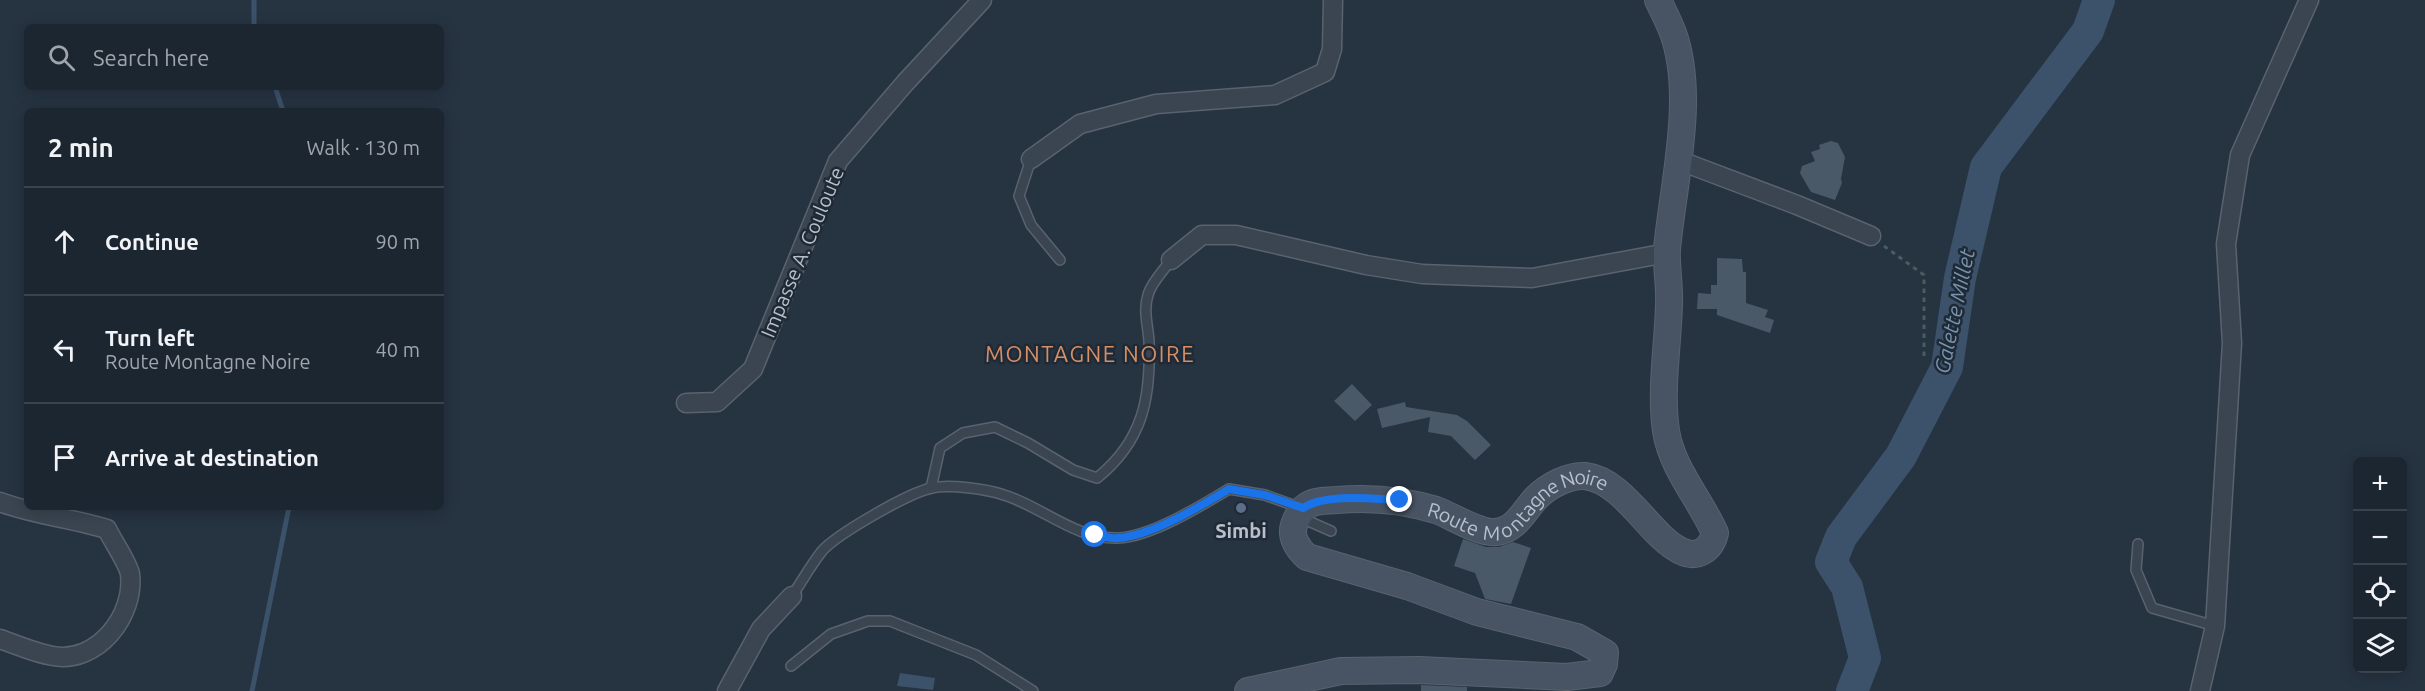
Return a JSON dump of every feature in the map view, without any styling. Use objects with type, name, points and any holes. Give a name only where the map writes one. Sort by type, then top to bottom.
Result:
[{"type":"street","name":"Impasse A. Couloute","points":[[686,403],[717,402],[753,369],[838,161],[905,83],[982,0]]},
{"type":"street","points":[[1031,159],[1080,124],[1156,104],[1275,95],[1325,72],[1332,50],[1333,0]]},
{"type":"street","name":"Route Montagne Noire","points":[[1307,504],[1358,498],[1400,500],[1495,532],[1511,526],[1522,517],[1536,498],[1548,489],[1570,478],[1586,476],[1602,482],[1617,492],[1664,538],[1682,552],[1701,553],[1708,549],[1714,533],[1706,513],[1673,456],[1666,431],[1665,388],[1669,302],[1667,253],[1683,106],[1680,62],[1674,33],[1658,0]]},
{"type":"street","points":[[2200,691],[2215,627],[2232,343],[2226,244],[2240,155],[2309,0]]},
{"type":"street","points":[[1678,160],[1871,236]]},
{"type":"street","points":[[1171,260],[1202,235],[1236,235],[1422,274],[1532,278],[1667,253]]},
{"type":"street","points":[[0,502],[28,512],[75,519],[106,529],[130,573],[127,605],[106,640],[82,654],[54,657],[0,639]]},
{"type":"street","points":[[1248,691],[1341,671],[1419,670],[1567,677],[1600,673],[1604,664],[1605,653],[1577,637],[1477,612],[1407,586],[1307,557],[1296,543],[1293,528],[1307,504]]},
{"type":"street","points":[[727,691],[761,629],[792,596]]},
{"type":"lane","points":[[1031,159],[1019,196],[1031,225],[1060,260]]},
{"type":"lane","points":[[932,488],[940,448],[963,433],[995,427],[1028,443],[1073,470],[1097,478],[1115,464],[1132,441],[1142,414],[1148,381],[1149,339],[1145,316],[1148,294],[1171,260]]},
{"type":"lane","points":[[792,596],[824,550],[882,509],[932,488],[969,489],[1004,495],[1051,518],[1095,535],[1118,538],[1150,529],[1191,512],[1229,489],[1307,504],[1331,531]]},
{"type":"lane","points":[[2138,544],[2136,570],[2152,608],[2215,627]]},
{"type":"lane","points":[[791,666],[831,634],[868,621],[890,621],[976,655],[1033,691]]},
{"type":"path","points":[[1871,236],[1924,275],[1922,295],[1924,359]]},
{"type":"water","points":[[900,673],[935,678],[933,690],[897,686]]},
{"type":"building","points":[[1831,141],[1838,143],[1845,157],[1842,183],[1835,200],[1811,192],[1800,173],[1802,166],[1815,161],[1811,152],[1820,149],[1819,145]]},
{"type":"building","points":[[1717,258],[1742,259],[1743,272],[1746,272],[1746,303],[1768,310],[1765,317],[1774,320],[1770,333],[1717,315],[1717,309],[1697,309],[1698,293],[1711,294],[1711,285],[1717,285]]},
{"type":"building","points":[[1352,384],[1372,405],[1355,421],[1334,401]]},
{"type":"building","points":[[1405,402],[1406,407],[1457,415],[1467,421],[1491,445],[1475,460],[1451,436],[1428,432],[1430,417],[1382,428],[1377,409]]},
{"type":"building","points":[[1463,539],[1486,547],[1499,547],[1513,542],[1531,548],[1511,604],[1485,599],[1475,573],[1454,566]]},
{"type":"building","points":[[1421,685],[1467,687],[1467,691],[1421,691]]},
{"type":"waterway","points":[[254,0],[254,24]]},
{"type":"waterway","name":"Galette Millet","points":[[1852,691],[1865,658],[1847,587],[1831,562],[1841,537],[1901,456],[1947,367],[1960,278],[1986,167],[2088,31],[2099,0]]},
{"type":"waterway","points":[[276,90],[282,108]]},
{"type":"waterway","points":[[252,691],[288,510]]},
{"type":"place","name":"Simbi","points":[[1241,508]]},
{"type":"district","name":"MONTAGNE NOIRE","points":[[1090,353]]},
{"type":"route","points":[[1095,535],[1118,538],[1150,529],[1191,512],[1229,489],[1265,495],[1303,508],[1320,501],[1358,498],[1400,500]]}]
